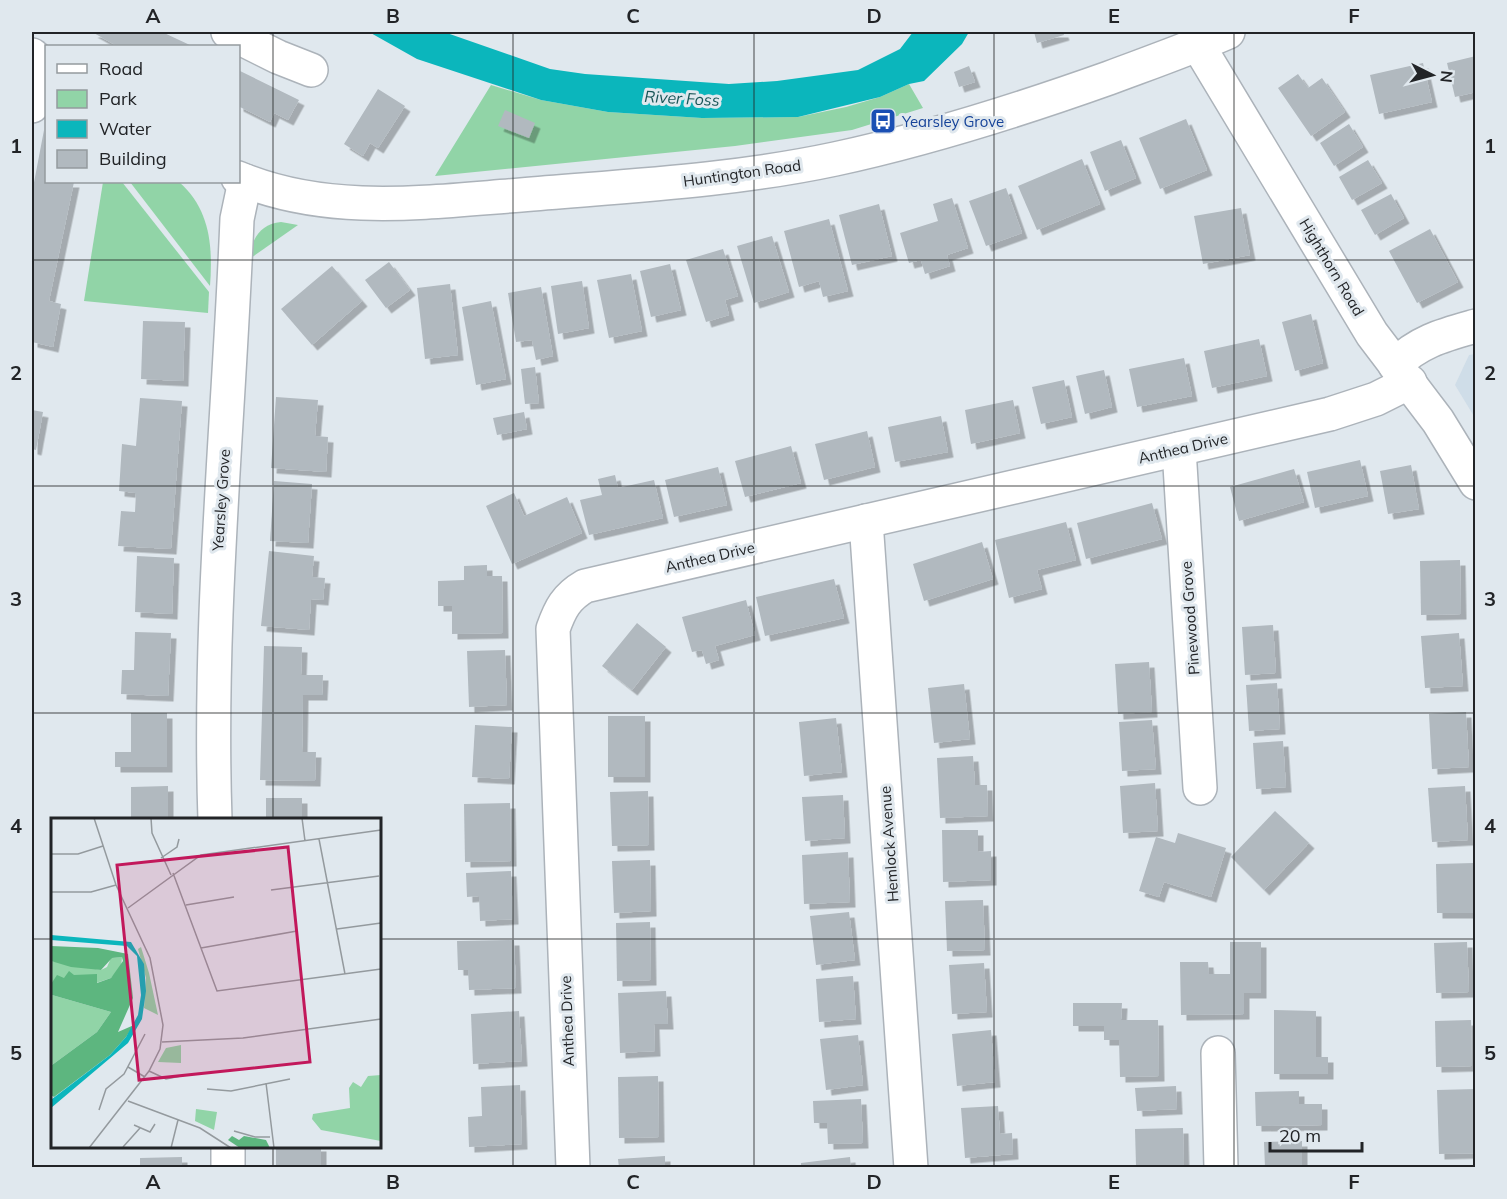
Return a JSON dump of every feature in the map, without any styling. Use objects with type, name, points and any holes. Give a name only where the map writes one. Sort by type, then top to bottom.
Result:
[{"type":"street","points":[[228,32],[278,57],[311,70]]},
{"type":"street","name":"Huntington Road","points":[[242,180],[316,198],[360,204],[402,204],[683,182],[834,159],[935,133],[1026,107],[1198,45],[1227,32]]},
{"type":"street","name":"Highthorn Road","points":[[1198,45],[1372,333],[1438,421],[1476,483]]},
{"type":"street","points":[[32,55],[45,66]]},
{"type":"street","points":[[32,106],[45,86]]},
{"type":"street","name":"Yearsley Grove","points":[[215,818],[213,747],[215,597],[237,219],[242,180]]},
{"type":"street","name":"Anthea Drive","points":[[573,1167],[553,629],[561,606],[572,594],[585,586],[1330,414],[1377,399],[1402,373],[1408,352],[1426,340],[1476,326]]},
{"type":"street","name":"Pinewood Grove","points":[[1179,449],[1200,788]]},
{"type":"street","name":"Hemlock Avenue","points":[[866,520],[910,1167]]},
{"type":"street","points":[[1220,1053],[1221,1167]]},
{"type":"street","points":[[228,1148],[228,1167]]},
{"type":"shaded area","points":[[1476,354],[1475,418],[1455,385],[1469,355]]},
{"type":"green space","points":[[909,84],[923,108],[852,130],[735,146],[435,176],[491,85],[541,100],[608,112],[702,118],[798,117],[880,97]]},
{"type":"green space","points":[[103,183],[123,183],[209,292],[208,313],[84,301]]},
{"type":"green space","points":[[131,183],[180,183],[189,193],[203,216],[207,229],[211,257],[210,286]]},
{"type":"green space","points":[[281,222],[298,225],[248,260],[258,234],[267,226]]},
{"type":"water","name":"River Foss","points":[[369,32],[444,32],[550,69],[585,74],[729,84],[777,81],[858,70],[900,49],[913,32],[969,32],[962,44],[924,81],[909,84],[880,97],[798,117],[702,118],[608,112],[541,100],[417,59]]},
{"type":"building","points":[[92,32],[162,32],[190,45],[115,45]]},
{"type":"building","points":[[1034,32],[1063,32],[1064,35],[1037,43]]},
{"type":"building","points":[[1476,56],[1476,92],[1455,97],[1447,63]]},
{"type":"building","points":[[1423,63],[1432,102],[1379,114],[1370,75]]},
{"type":"building","points":[[969,66],[975,82],[959,87],[954,72]]},
{"type":"building","points":[[240,71],[299,100],[288,120],[274,113],[270,122],[240,107]]},
{"type":"building","points":[[1298,74],[1308,88],[1322,78],[1345,112],[1311,136],[1278,88]]},
{"type":"building","points":[[378,89],[405,106],[378,148],[370,143],[363,156],[344,144]]},
{"type":"building","points":[[505,110],[535,123],[529,138],[498,126]]},
{"type":"building","points":[[1186,119],[1207,170],[1160,189],[1139,138]]},
{"type":"building","points":[[1349,124],[1363,147],[1334,166],[1320,143]]},
{"type":"building","points":[[44,130],[45,183],[74,183],[49,301],[61,304],[53,347],[32,342],[32,193]]},
{"type":"building","points":[[1121,140],[1136,178],[1105,191],[1090,152]]},
{"type":"building","points":[[1082,159],[1100,204],[1037,230],[1018,186]]},
{"type":"building","points":[[1368,160],[1382,183],[1352,200],[1339,177]]},
{"type":"building","points":[[1006,188],[1022,233],[986,246],[969,201]]},
{"type":"building","points":[[1391,194],[1404,218],[1375,235],[1361,210]]},
{"type":"building","points":[[952,198],[968,248],[947,255],[950,266],[925,274],[921,260],[909,263],[900,233],[938,221],[933,204]]},
{"type":"building","points":[[879,204],[892,256],[852,265],[839,215]]},
{"type":"building","points":[[1241,208],[1250,255],[1203,264],[1194,216]]},
{"type":"building","points":[[829,219],[848,291],[823,297],[819,281],[799,287],[784,231]]},
{"type":"building","points":[[1430,229],[1458,282],[1417,303],[1389,251]]},
{"type":"building","points":[[772,236],[789,292],[754,303],[737,246]]},
{"type":"building","points":[[723,249],[738,296],[725,300],[729,315],[706,322],[686,260]]},
{"type":"building","points":[[389,262],[410,290],[386,308],[365,280]]},
{"type":"building","points":[[670,264],[681,310],[651,317],[640,271]]},
{"type":"building","points":[[332,266],[362,301],[312,345],[281,309]]},
{"type":"building","points":[[631,274],[642,331],[609,338],[597,280]]},
{"type":"building","points":[[582,281],[589,328],[558,334],[551,286]]},
{"type":"building","points":[[450,284],[458,355],[425,359],[417,288]]},
{"type":"building","points":[[541,287],[553,356],[536,360],[532,340],[516,342],[508,293]]},
{"type":"building","points":[[491,301],[506,379],[476,385],[462,307]]},
{"type":"building","points":[[1311,314],[1323,363],[1295,371],[1282,322]]},
{"type":"building","points":[[143,321],[185,322],[183,381],[141,379]]},
{"type":"building","points":[[1259,339],[1267,376],[1212,388],[1204,351]]},
{"type":"building","points":[[1184,358],[1192,396],[1137,407],[1129,369]]},
{"type":"building","points":[[535,367],[539,403],[525,404],[521,369]]},
{"type":"building","points":[[1104,370],[1112,407],[1085,414],[1076,376]]},
{"type":"building","points":[[1064,380],[1072,417],[1041,424],[1032,387]]},
{"type":"building","points":[[276,397],[318,400],[315,436],[328,437],[326,472],[271,468]]},
{"type":"building","points":[[140,398],[182,401],[171,549],[118,546],[121,511],[135,512],[136,493],[119,491],[122,444],[136,446]]},
{"type":"building","points":[[1013,400],[1020,433],[971,444],[965,410]]},
{"type":"building","points":[[32,410],[43,412],[36,450],[32,449]]},
{"type":"building","points":[[524,412],[527,429],[497,435],[493,418]]},
{"type":"building","points":[[941,416],[948,452],[895,462],[888,427]]},
{"type":"building","points":[[867,431],[875,467],[824,480],[815,444]]},
{"type":"building","points":[[791,446],[801,483],[745,497],[735,461]]},
{"type":"building","points":[[1360,460],[1368,496],[1315,508],[1307,472]]},
{"type":"building","points":[[1411,465],[1419,509],[1388,514],[1380,471]]},
{"type":"building","points":[[718,467],[727,505],[674,517],[665,480]]},
{"type":"building","points":[[1294,469],[1304,502],[1239,521],[1230,487]]},
{"type":"building","points":[[615,475],[618,488],[654,480],[663,518],[589,535],[580,500],[602,495],[598,479]]},
{"type":"building","points":[[274,481],[312,484],[308,543],[270,541]]},
{"type":"building","points":[[514,493],[524,516],[567,497],[582,533],[512,564],[486,506]]},
{"type":"building","points":[[1152,503],[1162,539],[1086,559],[1077,523]]},
{"type":"building","points":[[1066,522],[1076,560],[1037,570],[1042,589],[1009,598],[995,540]]},
{"type":"building","points":[[982,542],[993,579],[924,601],[913,564]]},
{"type":"building","points":[[269,551],[314,556],[312,577],[325,578],[323,600],[311,599],[309,630],[261,626]]},
{"type":"building","points":[[137,556],[174,558],[172,614],[135,612]]},
{"type":"building","points":[[1460,560],[1461,614],[1421,615],[1420,561]]},
{"type":"building","points":[[487,565],[487,576],[502,576],[503,633],[452,634],[452,606],[438,606],[438,581],[464,580],[464,566]]},
{"type":"building","points":[[834,579],[844,618],[765,636],[756,597]]},
{"type":"building","points":[[746,600],[755,635],[715,646],[719,660],[706,664],[702,650],[692,652],[682,617]]},
{"type":"building","points":[[637,623],[666,647],[632,690],[602,666]]},
{"type":"building","points":[[1273,625],[1276,673],[1245,675],[1242,627]]},
{"type":"building","points":[[135,632],[171,633],[168,696],[121,694],[122,670],[134,670]]},
{"type":"building","points":[[1459,633],[1463,686],[1425,688],[1421,636]]},
{"type":"building","points":[[264,646],[302,647],[301,675],[323,675],[322,695],[303,695],[302,752],[316,752],[315,781],[260,780]]},
{"type":"building","points":[[505,650],[507,705],[469,707],[467,651]]},
{"type":"building","points":[[1149,662],[1152,712],[1118,714],[1115,664]]},
{"type":"building","points":[[1277,683],[1280,729],[1249,731],[1246,685]]},
{"type":"building","points":[[964,684],[970,739],[934,743],[928,688]]},
{"type":"building","points":[[1466,712],[1469,767],[1432,769],[1429,714]]},
{"type":"building","points":[[131,713],[167,713],[167,767],[115,767],[115,752],[131,752]]},
{"type":"building","points":[[608,716],[645,716],[645,777],[608,777]]},
{"type":"building","points":[[836,718],[842,772],[804,776],[799,722]]},
{"type":"building","points":[[1152,720],[1156,769],[1122,771],[1119,722]]},
{"type":"building","points":[[475,725],[512,727],[509,779],[472,777]]},
{"type":"building","points":[[1283,741],[1286,787],[1256,789],[1253,743]]},
{"type":"building","points":[[973,756],[975,785],[987,785],[988,816],[940,818],[937,758]]},
{"type":"building","points":[[1155,783],[1158,831],[1123,833],[1120,786]]},
{"type":"building","points":[[168,786],[168,818],[131,818],[131,787]]},
{"type":"building","points":[[1465,786],[1468,840],[1432,842],[1428,788]]},
{"type":"building","points":[[648,791],[649,845],[612,846],[610,792]]},
{"type":"building","points":[[843,795],[845,838],[805,841],[802,797]]},
{"type":"building","points":[[266,798],[302,798],[302,818],[266,818]]},
{"type":"building","points":[[510,803],[511,861],[465,862],[464,804]]},
{"type":"building","points":[[1275,811],[1309,843],[1264,890],[1231,857]]},
{"type":"building","points":[[942,830],[978,830],[978,852],[991,851],[991,880],[943,882]]},
{"type":"building","points":[[1178,833],[1226,848],[1211,897],[1164,882],[1159,897],[1139,891],[1156,837],[1175,843]]},
{"type":"building","points":[[848,852],[850,902],[804,904],[802,855]]},
{"type":"building","points":[[650,860],[651,911],[614,913],[612,861]]},
{"type":"building","points":[[1474,863],[1475,913],[1437,913],[1436,864]]},
{"type":"building","points":[[511,871],[513,919],[480,921],[479,896],[467,897],[466,873]]},
{"type":"building","points":[[983,900],[985,950],[947,951],[945,901]]},
{"type":"building","points":[[849,912],[855,960],[816,965],[810,916]]},
{"type":"building","points":[[650,922],[651,980],[617,981],[616,923]]},
{"type":"building","points":[[514,940],[516,988],[469,990],[468,970],[458,970],[457,941]]},
{"type":"building","points":[[1230,942],[1261,942],[1261,993],[1244,993],[1244,1014],[1181,1015],[1180,962],[1208,962],[1209,974],[1230,974]]},
{"type":"building","points":[[1467,942],[1469,992],[1436,993],[1434,943]]},
{"type":"building","points":[[984,963],[987,1012],[952,1014],[949,965]]},
{"type":"building","points":[[853,976],[856,1019],[819,1022],[816,979]]},
{"type":"building","points":[[666,991],[668,1024],[654,1024],[655,1051],[620,1053],[618,993]]},
{"type":"building","points":[[1073,1003],[1122,1003],[1121,1020],[1158,1020],[1159,1076],[1120,1077],[1119,1040],[1104,1040],[1104,1026],[1073,1026]]},
{"type":"building","points":[[1274,1010],[1316,1011],[1316,1057],[1328,1057],[1328,1074],[1274,1074]]},
{"type":"building","points":[[519,1011],[522,1061],[473,1064],[471,1014]]},
{"type":"building","points":[[1471,1020],[1472,1066],[1436,1067],[1435,1021]]},
{"type":"building","points":[[991,1030],[995,1082],[957,1086],[952,1034]]},
{"type":"building","points":[[858,1035],[863,1085],[826,1090],[820,1039]]},
{"type":"building","points":[[658,1076],[659,1137],[619,1138],[618,1077]]},
{"type":"building","points":[[520,1085],[522,1144],[469,1147],[468,1117],[482,1116],[481,1087]]},
{"type":"building","points":[[1176,1086],[1177,1109],[1137,1111],[1135,1088]]},
{"type":"building","points":[[1476,1089],[1476,1153],[1439,1154],[1437,1090]]},
{"type":"building","points":[[1299,1091],[1299,1104],[1322,1104],[1322,1125],[1256,1126],[1255,1092]]},
{"type":"building","points":[[861,1099],[863,1143],[828,1144],[827,1123],[814,1123],[813,1101]]},
{"type":"building","points":[[998,1106],[1000,1134],[1012,1133],[1013,1154],[965,1158],[961,1108]]},
{"type":"building","points":[[1183,1128],[1184,1168],[1136,1166],[1135,1129]]},
{"type":"building","points":[[1302,1141],[1302,1168],[1265,1168],[1264,1142]]},
{"type":"building","points":[[276,1148],[321,1148],[321,1168],[276,1168]]},
{"type":"building","points":[[665,1156],[665,1168],[619,1168],[618,1159]]},
{"type":"building","points":[[182,1157],[182,1168],[140,1168],[140,1158]]},
{"type":"building","points":[[850,1157],[851,1168],[801,1168],[801,1163]]},
{"type":"place","name":"Yearsley Grove","points":[[883,121]]}]
